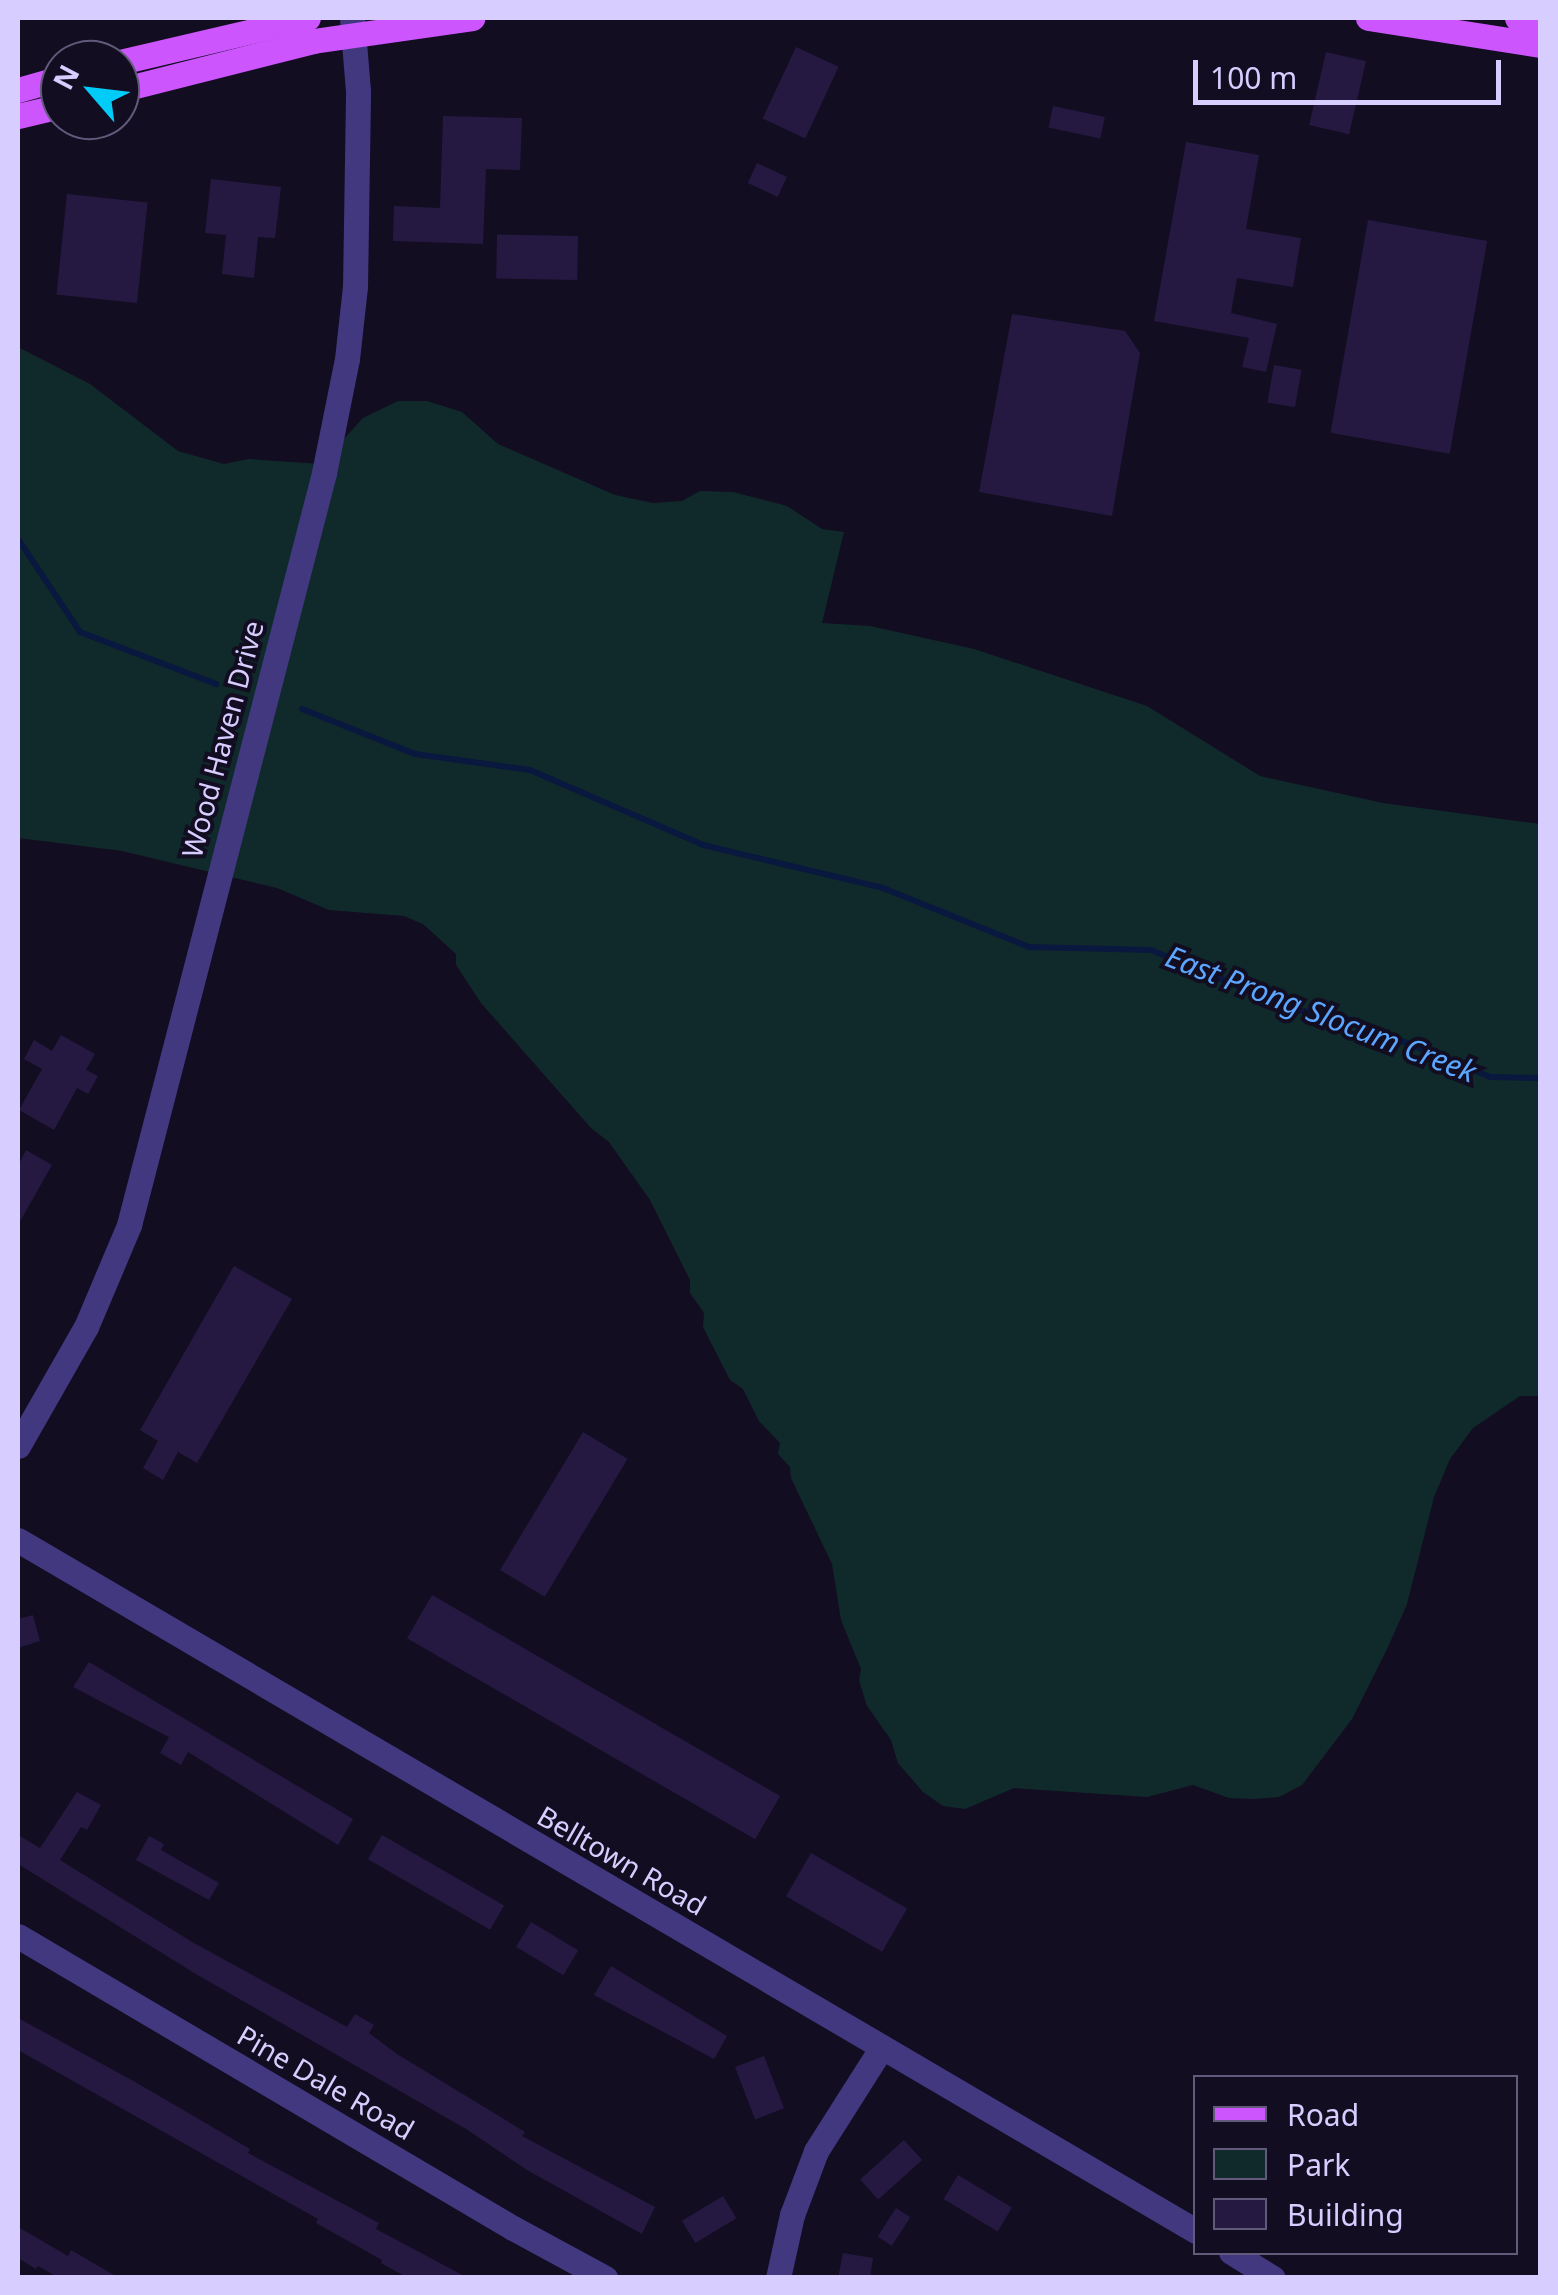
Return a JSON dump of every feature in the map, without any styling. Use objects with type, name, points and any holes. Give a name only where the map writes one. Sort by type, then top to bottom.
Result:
[{"type":"main road","points":[[140,57],[308,18]]},
{"type":"main road","points":[[140,84],[352,26],[472,18]]},
{"type":"main road","points":[[1368,18],[1540,45]]},
{"type":"main road","points":[[1517,18],[1540,22]]},
{"type":"street","name":"Wood Haven Drive","points":[[18,1446],[86,1327],[128,1225],[324,474],[347,359],[355,287],[358,91],[352,26]]},
{"type":"street","name":"Belltown Road","points":[[18,1540],[1193,2229]]},
{"type":"street","name":"Pine Dale Road","points":[[18,1936],[513,2228],[605,2278]]},
{"type":"street","points":[[778,2278],[792,2215],[816,2151],[882,2047]]},
{"type":"street","points":[[1236,2255],[1273,2278]]},
{"type":"green space","points":[[18,347],[90,384],[178,451],[224,464],[248,459],[321,464],[363,418],[398,401],[427,401],[462,412],[498,444],[615,495],[653,503],[682,501],[700,491],[733,492],[787,506],[822,529],[844,532],[822,623],[870,626],[974,649],[1147,706],[1260,776],[1383,803],[1540,824],[1540,1396],[1520,1396],[1473,1428],[1450,1459],[1434,1497],[1407,1604],[1388,1647],[1352,1719],[1302,1785],[1279,1797],[1252,1799],[1229,1798],[1193,1785],[1147,1797],[1014,1788],[965,1809],[943,1806],[923,1792],[898,1763],[891,1740],[867,1706],[859,1680],[861,1669],[841,1620],[832,1564],[791,1478],[790,1467],[778,1454],[780,1443],[759,1421],[743,1389],[730,1380],[703,1327],[704,1313],[690,1293],[690,1280],[650,1200],[609,1142],[591,1128],[481,1003],[456,965],[456,954],[423,924],[404,916],[329,910],[277,888],[122,851],[18,838]]},
{"type":"building","points":[[796,47],[839,67],[805,138],[763,119]]},
{"type":"building","points":[[1326,52],[1366,61],[1349,134],[1309,125]]},
{"type":"building","points":[[1053,106],[1105,117],[1100,139],[1048,128]]},
{"type":"building","points":[[443,116],[522,118],[520,170],[486,169],[483,244],[393,241],[394,206],[440,208]]},
{"type":"building","points":[[1186,142],[1259,155],[1246,229],[1301,238],[1293,287],[1237,278],[1231,313],[1277,324],[1266,372],[1242,367],[1249,338],[1154,321]]},
{"type":"building","points":[[757,163],[787,177],[778,197],[748,183]]},
{"type":"building","points":[[211,179],[281,187],[275,238],[258,237],[254,278],[222,274],[226,235],[205,233]]},
{"type":"building","points":[[67,194],[148,202],[137,303],[56,294]]},
{"type":"building","points":[[1368,220],[1487,241],[1450,454],[1330,433]]},
{"type":"building","points":[[497,235],[578,236],[577,280],[496,279]]},
{"type":"building","points":[[1012,314],[1125,331],[1140,353],[1112,516],[979,492]]},
{"type":"building","points":[[1274,365],[1302,370],[1295,407],[1267,402]]},
{"type":"building","points":[[61,1035],[95,1054],[86,1070],[98,1076],[88,1094],[77,1088],[54,1130],[19,1110],[42,1069],[24,1059],[34,1040],[52,1051]]},
{"type":"building","points":[[26,1150],[52,1165],[18,1225],[18,1166]]},
{"type":"building","points":[[234,1266],[292,1299],[197,1463],[178,1452],[163,1480],[143,1468],[158,1441],[140,1430]]},
{"type":"building","points":[[583,1432],[628,1459],[545,1597],[500,1570]]},
{"type":"building","points":[[432,1595],[780,1796],[755,1839],[407,1638]]},
{"type":"building","points":[[33,1615],[40,1641],[18,1648],[18,1619]]},
{"type":"building","points":[[89,1662],[353,1819],[338,1845],[188,1752],[181,1765],[160,1753],[169,1737],[73,1687]]},
{"type":"building","points":[[77,1792],[101,1805],[87,1830],[81,1827],[60,1860],[192,1942],[347,2027],[355,2014],[374,2025],[369,2033],[397,2054],[525,2132],[522,2136],[655,2207],[642,2234],[196,1974],[18,1864],[18,1835],[40,1848]]},
{"type":"building","points":[[382,1835],[504,1906],[490,1930],[368,1859]]},
{"type":"building","points":[[149,1836],[164,1844],[161,1850],[219,1883],[209,1900],[136,1860]]},
{"type":"building","points":[[811,1853],[907,1908],[882,1952],[786,1896]]},
{"type":"building","points":[[531,1922],[578,1950],[563,1975],[516,1947]]},
{"type":"building","points":[[611,1966],[727,2036],[714,2059],[594,1995]]},
{"type":"building","points":[[18,2018],[250,2149],[248,2153],[379,2223],[376,2229],[468,2278],[408,2278],[381,2263],[382,2260],[316,2223],[318,2219],[18,2050]]},
{"type":"building","points":[[764,2056],[784,2108],[755,2119],[735,2067]]},
{"type":"building","points":[[904,2140],[922,2160],[878,2200],[860,2179]]},
{"type":"building","points":[[958,2175],[1012,2207],[998,2231],[944,2199]]},
{"type":"building","points":[[723,2196],[736,2218],[695,2243],[682,2221]]},
{"type":"building","points":[[896,2208],[910,2217],[892,2246],[877,2237]]},
{"type":"building","points":[[18,2227],[68,2256],[71,2250],[119,2278],[59,2278],[38,2266],[36,2269],[18,2258]]},
{"type":"building","points":[[843,2253],[873,2258],[870,2278],[838,2278]]},
{"type":"waterway","name":"East Prong Slocum Creek","points":[[18,539],[80,632],[216,684]]},
{"type":"waterway","name":"East Prong Slocum Creek","points":[[302,709],[415,754],[530,770],[703,845],[883,888],[1029,947],[1151,950],[1296,1010],[1345,1018],[1490,1077],[1540,1078]]}]
